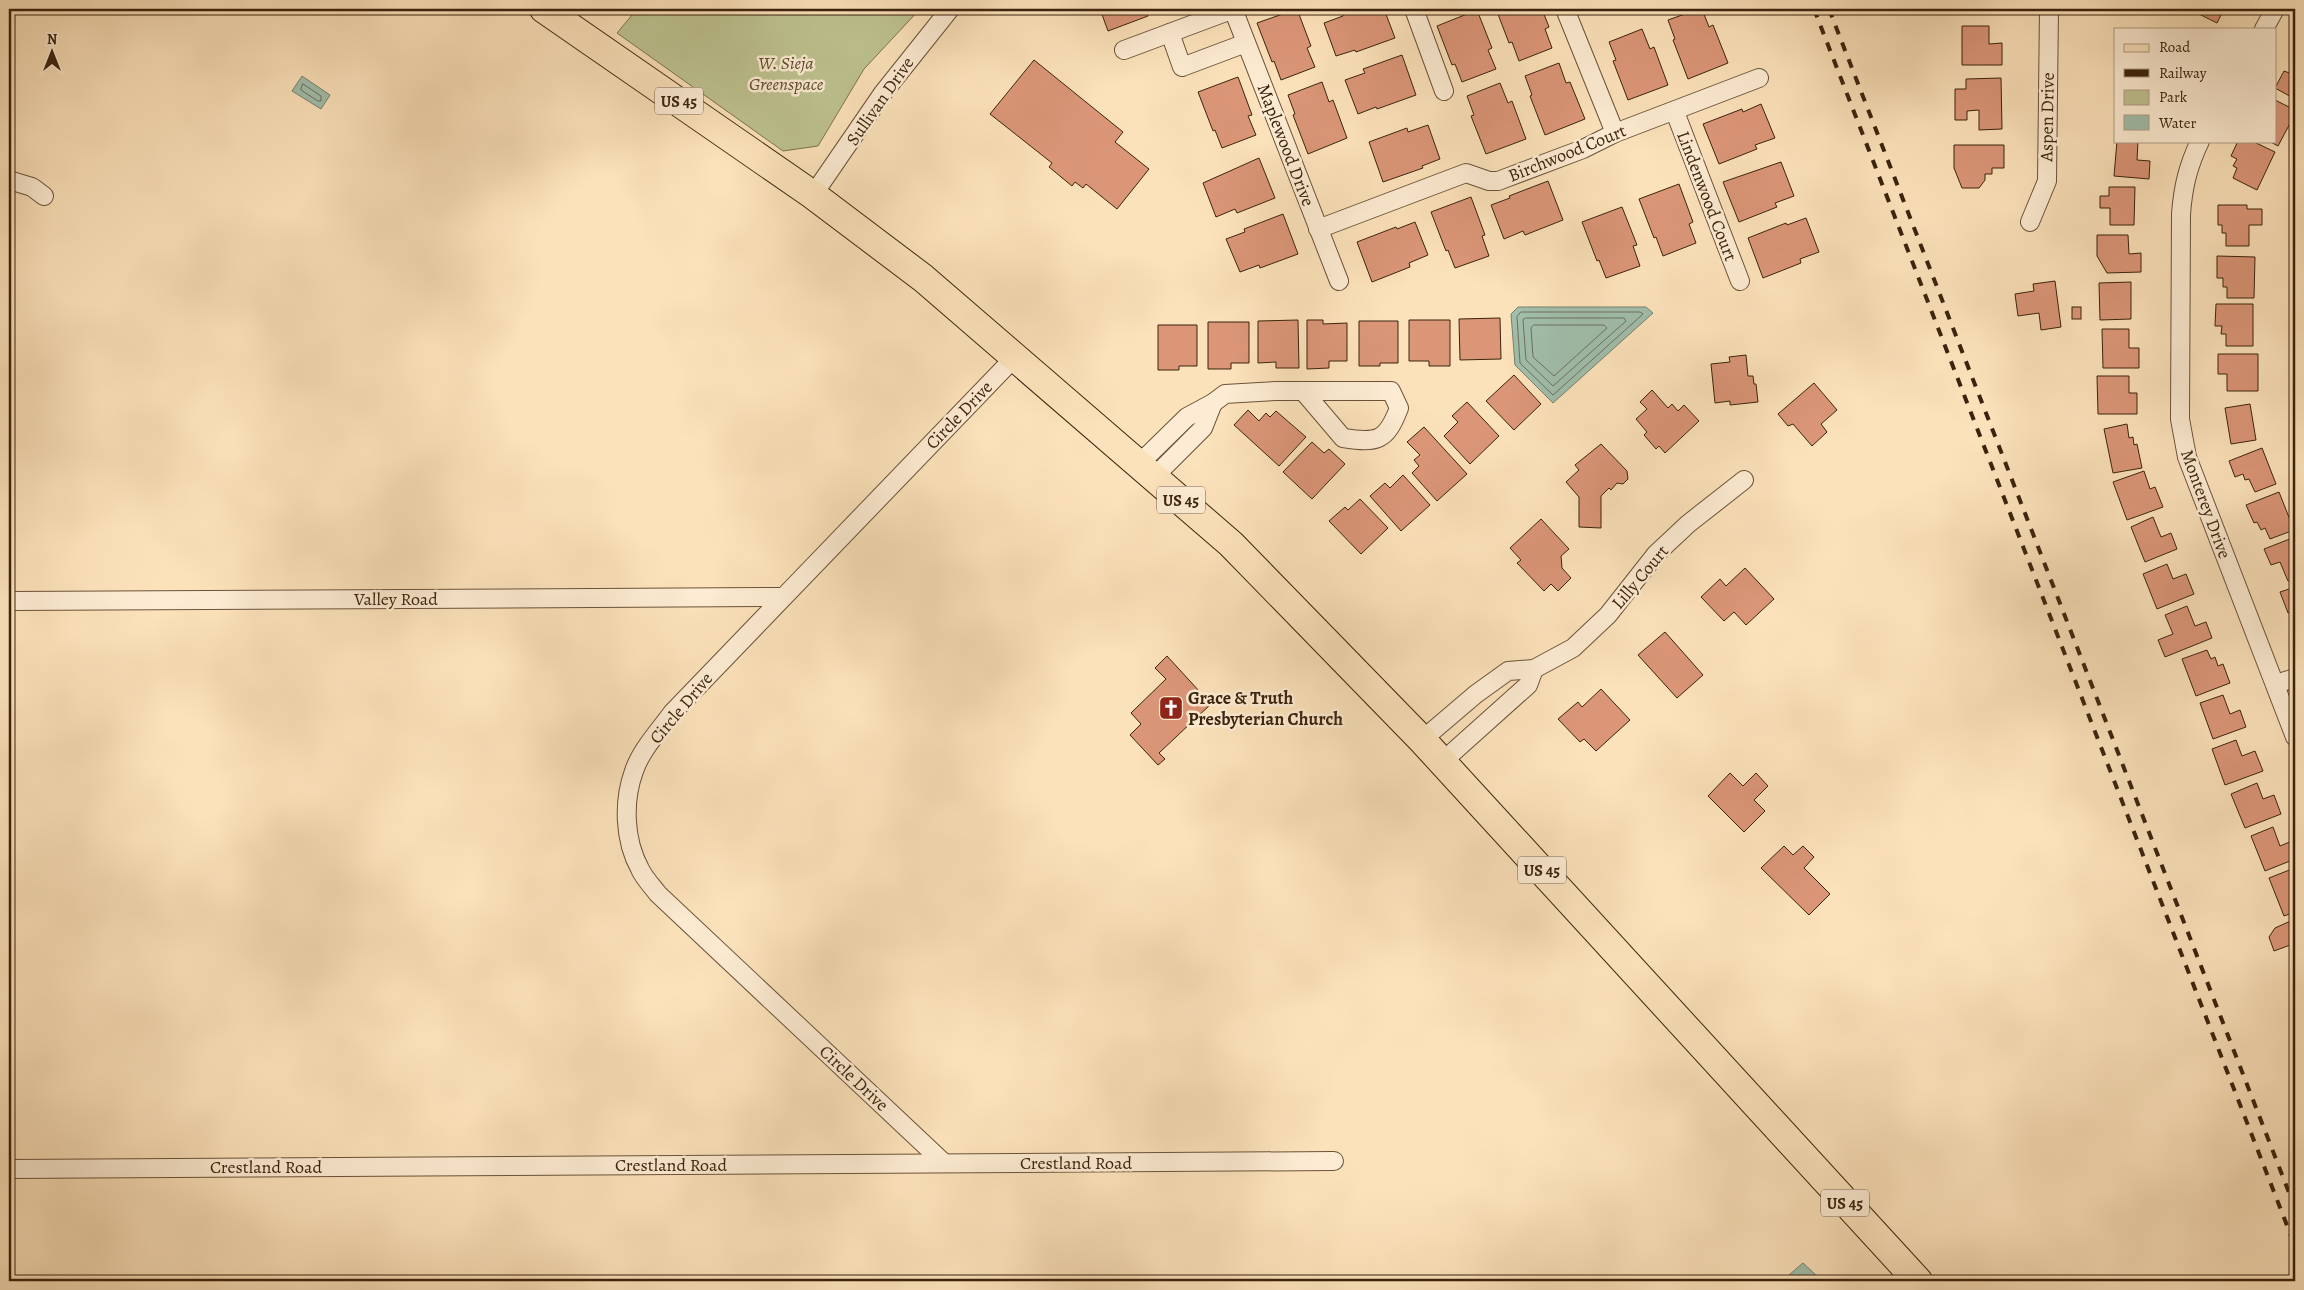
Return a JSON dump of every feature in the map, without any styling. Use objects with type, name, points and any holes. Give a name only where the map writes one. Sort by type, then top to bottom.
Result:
[{"type":"main road","name":"US 45","points":[[544,9],[813,195],[923,278],[1231,544],[1422,740],[1918,1281]]},
{"type":"street","name":"Sullivan Drive","points":[[813,195],[883,93],[950,9]]},
{"type":"street","points":[[1124,50],[1233,9]]},
{"type":"street","name":"Maplewood Drive","points":[[1233,9],[1339,281]]},
{"type":"street","points":[[1414,9],[1444,91]]},
{"type":"street","points":[[1565,9],[1615,133]]},
{"type":"street","name":"Aspen Drive","points":[[2030,222],[2047,181],[2049,9]]},
{"type":"street","points":[[2265,28],[2275,9]]},
{"type":"street","points":[[1170,33],[1182,67],[1246,43]]},
{"type":"street","name":"Birchwood Court","points":[[1318,229],[1466,173],[1489,181],[1498,181],[1583,149],[1615,133],[1759,78]]},
{"type":"street","name":"Lindenwood Court","points":[[1674,112],[1740,281]]},
{"type":"street","name":"Monterey Drive","points":[[2200,142],[2188,166],[2182,189],[2180,419],[2183,440],[2187,457],[2295,738]]},
{"type":"street","points":[[9,180],[32,187],[44,196]]},
{"type":"street","name":"Circle Drive","points":[[944,1163],[658,894],[640,869],[630,847],[627,830],[627,801],[634,770],[672,712],[1014,358]]},
{"type":"street","points":[[1147,471],[1187,417],[1225,394],[1303,391],[1391,391],[1398,408],[1391,429],[1370,442],[1343,438],[1303,391]]},
{"type":"street","name":"Lilly Court","points":[[1422,740],[1476,694],[1508,671],[1534,669],[1573,648],[1608,615],[1656,554],[1688,524],[1744,480]]},
{"type":"street","name":"Valley Road","points":[[9,601],[783,597]]},
{"type":"street","points":[[1442,762],[1528,685],[1534,669]]},
{"type":"street","points":[[2275,684],[2295,678]]},
{"type":"street","name":"Crestland Road","points":[[9,1169],[1334,1161]]},
{"type":"green space","name":"W. Sieja Greenspace","points":[[637,9],[920,9],[864,69],[818,146],[783,151],[617,33]]},
{"type":"water","points":[[302,76],[330,95],[321,109],[292,91]]},
{"type":"water","points":[[1518,307],[1646,307],[1653,313],[1553,403],[1515,365],[1511,314]]},
{"type":"water","points":[[1803,1263],[1816,1275],[1819,1281],[1788,1281],[1789,1275]]},
{"type":"building","points":[[1100,9],[1145,9],[1148,16],[1108,31]]},
{"type":"building","points":[[1297,9],[1311,46],[1307,48],[1315,67],[1281,80],[1257,23]]},
{"type":"building","points":[[1350,9],[1384,9],[1395,38],[1356,52],[1355,50],[1336,56],[1324,23],[1343,16],[1342,12]]},
{"type":"building","points":[[1496,9],[1542,9],[1549,27],[1545,29],[1552,48],[1519,61],[1512,42],[1509,43]]},
{"type":"building","points":[[1702,9],[1709,27],[1713,25],[1728,63],[1688,79],[1673,40],[1675,39],[1668,20]]},
{"type":"building","points":[[1966,9],[2003,9],[2003,14],[1966,14]]},
{"type":"building","points":[[2189,9],[2224,9],[2217,23]]},
{"type":"building","points":[[1477,10],[1492,48],[1488,50],[1496,69],[1462,82],[1455,64],[1452,65],[1437,26]]},
{"type":"building","points":[[1962,26],[1989,26],[1989,44],[2002,43],[2002,65],[1962,65]]},
{"type":"building","points":[[1642,29],[1650,49],[1654,47],[1668,85],[1628,100],[1613,61],[1616,60],[1609,42]]},
{"type":"building","points":[[1402,55],[1416,95],[1358,114],[1345,80],[1365,73],[1363,69]]},
{"type":"building","points":[[1034,60],[1123,132],[1115,142],[1149,169],[1117,209],[1086,184],[1083,188],[1075,182],[1072,186],[1049,167],[1052,163],[990,114]]},
{"type":"building","points":[[1559,63],[1566,83],[1570,82],[1585,119],[1545,135],[1530,96],[1532,95],[1525,76]]},
{"type":"building","points":[[2295,67],[2295,99],[2276,89],[2284,71],[2292,74]]},
{"type":"building","points":[[1238,77],[1252,115],[1248,116],[1256,135],[1222,148],[1215,130],[1213,131],[1198,92]]},
{"type":"building","points":[[2001,78],[2002,129],[1979,130],[1979,110],[1967,111],[1967,120],[1955,120],[1955,89],[1966,89],[1966,79]]},
{"type":"building","points":[[1322,82],[1329,102],[1333,100],[1347,138],[1308,154],[1293,115],[1295,114],[1288,95]]},
{"type":"building","points":[[1500,83],[1508,103],[1512,101],[1526,139],[1486,154],[1471,116],[1474,115],[1467,96]]},
{"type":"building","points":[[2276,100],[2295,110],[2295,114],[2278,146],[2271,142],[2276,142]]},
{"type":"building","points":[[1761,104],[1775,138],[1755,145],[1757,149],[1719,164],[1703,124],[1742,109],[1743,112]]},
{"type":"building","points":[[1428,125],[1440,159],[1422,166],[1423,168],[1383,182],[1369,142],[1407,128],[1408,132]]},
{"type":"building","points":[[2117,142],[2138,142],[2137,160],[2150,161],[2149,179],[2114,176]]},
{"type":"building","points":[[2238,142],[2254,142],[2275,152],[2257,190],[2233,178],[2237,168],[2233,166],[2237,159],[2231,156]]},
{"type":"building","points":[[1954,145],[2004,145],[2004,168],[1992,168],[1992,174],[1985,174],[1985,180],[1979,188],[1962,188],[1954,168]]},
{"type":"building","points":[[1259,158],[1275,198],[1237,213],[1235,209],[1216,217],[1203,183]]},
{"type":"building","points":[[1781,162],[1794,196],[1775,203],[1777,207],[1739,222],[1723,182]]},
{"type":"building","points":[[1548,181],[1563,220],[1525,235],[1523,231],[1504,239],[1491,205]]},
{"type":"building","points":[[1679,184],[1693,222],[1689,224],[1696,243],[1663,256],[1639,199]]},
{"type":"building","points":[[2109,187],[2135,187],[2134,225],[2110,225],[2110,208],[2100,208],[2100,196],[2109,196]]},
{"type":"building","points":[[1471,197],[1485,235],[1482,236],[1489,256],[1455,268],[1448,250],[1446,251],[1431,212]]},
{"type":"building","points":[[2218,205],[2247,205],[2247,209],[2262,209],[2262,225],[2249,225],[2249,246],[2226,246],[2226,233],[2222,233],[2222,225],[2218,225]]},
{"type":"building","points":[[1622,207],[1637,245],[1633,246],[1640,266],[1606,278],[1599,260],[1597,261],[1582,222]]},
{"type":"building","points":[[1283,214],[1298,254],[1260,268],[1259,265],[1240,272],[1226,239],[1245,232],[1244,229]]},
{"type":"building","points":[[1806,218],[1819,252],[1800,259],[1801,263],[1763,278],[1748,238],[1786,223],[1787,225]]},
{"type":"building","points":[[1415,222],[1428,255],[1409,263],[1410,267],[1372,282],[1357,242]]},
{"type":"building","points":[[2097,235],[2128,235],[2129,254],[2141,253],[2141,272],[2107,273],[2097,256]]},
{"type":"building","points":[[2217,256],[2255,257],[2254,298],[2227,298],[2227,287],[2223,287],[2223,278],[2217,278]]},
{"type":"building","points":[[2055,281],[2061,327],[2041,330],[2039,313],[2018,316],[2015,294],[2034,291],[2033,284]]},
{"type":"building","points":[[2131,282],[2131,319],[2100,320],[2099,283]]},
{"type":"building","points":[[2216,304],[2253,304],[2253,346],[2226,346],[2226,334],[2221,334],[2222,326],[2215,326]]},
{"type":"building","points":[[2072,307],[2081,307],[2081,319],[2072,319]]},
{"type":"building","points":[[1500,318],[1501,359],[1460,360],[1459,319]]},
{"type":"building","points":[[1298,320],[1299,368],[1276,368],[1276,362],[1258,363],[1258,321]]},
{"type":"building","points":[[1307,320],[1323,320],[1323,324],[1347,323],[1347,361],[1329,361],[1329,368],[1307,369]]},
{"type":"building","points":[[1409,320],[1450,320],[1450,366],[1429,366],[1429,361],[1409,361]]},
{"type":"building","points":[[1359,321],[1398,321],[1398,363],[1380,363],[1380,366],[1359,366]]},
{"type":"building","points":[[1208,322],[1249,322],[1249,363],[1231,363],[1231,369],[1208,369]]},
{"type":"building","points":[[1158,325],[1197,325],[1197,366],[1179,366],[1179,370],[1158,370]]},
{"type":"building","points":[[2102,329],[2129,329],[2129,348],[2139,348],[2139,368],[2103,368]]},
{"type":"building","points":[[2218,354],[2258,354],[2258,391],[2227,391],[2227,374],[2218,374]]},
{"type":"building","points":[[1746,355],[1748,376],[1753,376],[1758,402],[1730,405],[1730,401],[1715,403],[1711,364],[1730,362],[1729,357]]},
{"type":"building","points":[[1514,375],[1541,404],[1514,430],[1486,401]]},
{"type":"building","points":[[2097,376],[2129,376],[2129,393],[2137,393],[2137,414],[2098,414]]},
{"type":"building","points":[[1814,383],[1837,410],[1821,424],[1827,432],[1812,446],[1793,424],[1788,426],[1778,414]]},
{"type":"building","points":[[1652,390],[1668,408],[1672,404],[1678,411],[1684,405],[1699,421],[1665,453],[1659,446],[1656,449],[1644,435],[1647,432],[1636,419],[1647,409],[1640,402]]},
{"type":"building","points":[[1467,402],[1499,436],[1470,464],[1444,436],[1458,422],[1452,416]]},
{"type":"building","points":[[2250,404],[2256,440],[2231,444],[2225,408]]},
{"type":"building","points":[[1248,410],[1259,421],[1266,413],[1270,417],[1276,411],[1306,437],[1279,466],[1234,425]]},
{"type":"building","points":[[2127,424],[2129,438],[2133,437],[2134,445],[2137,444],[2142,468],[2113,473],[2104,429]]},
{"type":"building","points":[[1424,427],[1467,474],[1437,501],[1412,473],[1419,466],[1414,460],[1420,455],[1407,442]]},
{"type":"building","points":[[1312,442],[1324,453],[1329,449],[1345,464],[1312,499],[1283,472]]},
{"type":"building","points":[[1601,444],[1627,471],[1628,479],[1623,484],[1617,483],[1611,490],[1609,488],[1601,496],[1601,528],[1579,527],[1579,497],[1566,482],[1579,470],[1575,465]]},
{"type":"building","points":[[2262,448],[2276,484],[2255,492],[2249,479],[2245,480],[2243,474],[2235,477],[2229,461]]},
{"type":"building","points":[[2144,471],[2150,489],[2155,487],[2163,507],[2127,520],[2113,482]]},
{"type":"building","points":[[1403,475],[1430,505],[1401,531],[1370,496],[1385,483],[1390,488]]},
{"type":"building","points":[[2279,492],[2294,530],[2270,539],[2265,528],[2261,530],[2257,522],[2254,523],[2246,505]]},
{"type":"building","points":[[1360,499],[1388,528],[1361,554],[1329,521],[1345,507],[1348,510]]},
{"type":"building","points":[[2153,517],[2161,537],[2171,533],[2177,549],[2145,562],[2131,527]]},
{"type":"building","points":[[1541,519],[1569,549],[1561,556],[1562,568],[1571,578],[1558,591],[1551,584],[1544,591],[1517,563],[1521,560],[1510,548]]},
{"type":"building","points":[[2295,537],[2295,579],[2288,581],[2280,562],[2271,565],[2264,549]]},
{"type":"building","points":[[2167,564],[2173,579],[2186,574],[2194,594],[2157,609],[2143,574]]},
{"type":"building","points":[[1745,568],[1774,599],[1746,625],[1734,612],[1724,621],[1701,597],[1720,579],[1726,586]]},
{"type":"building","points":[[2295,587],[2295,610],[2288,613],[2280,592]]},
{"type":"building","points":[[2187,606],[2195,626],[2206,622],[2212,638],[2165,657],[2158,640],[2173,634],[2165,615]]},
{"type":"building","points":[[1665,632],[1703,675],[1677,698],[1638,655]]},
{"type":"building","points":[[2207,650],[2211,659],[2215,657],[2218,666],[2223,664],[2230,683],[2196,696],[2182,659]]},
{"type":"building","name":"Grace & Truth Presbyterian Church","points":[[1167,656],[1211,704],[1159,753],[1165,759],[1158,765],[1130,735],[1141,724],[1131,713],[1166,679],[1155,668]]},
{"type":"building","points":[[1601,689],[1630,720],[1596,751],[1584,739],[1580,742],[1558,719],[1578,702],[1582,707]]},
{"type":"building","points":[[2223,695],[2230,714],[2240,710],[2246,727],[2213,739],[2200,703]]},
{"type":"building","points":[[2236,740],[2242,756],[2255,751],[2263,771],[2225,785],[2212,749]]},
{"type":"building","points":[[1730,773],[1743,786],[1756,773],[1768,786],[1754,800],[1765,811],[1744,832],[1708,796]]},
{"type":"building","points":[[2257,783],[2263,799],[2274,795],[2281,814],[2245,828],[2231,794]]},
{"type":"building","points":[[2273,827],[2280,846],[2292,841],[2295,859],[2265,871],[2251,836]]},
{"type":"building","points":[[1784,846],[1793,855],[1803,846],[1814,857],[1804,868],[1830,894],[1809,915],[1761,868]]},
{"type":"building","points":[[2292,869],[2295,876],[2295,912],[2284,916],[2269,878]]},
{"type":"building","points":[[2295,919],[2295,952],[2293,944],[2274,951],[2269,937],[2275,928]]},
{"type":"railway","points":[[1814,9],[2295,1246]]},
{"type":"railway","points":[[1829,9],[2295,1208]]},
{"type":"place","name":"Grace & Truth Presbyterian Church","points":[[1171,708]]}]
